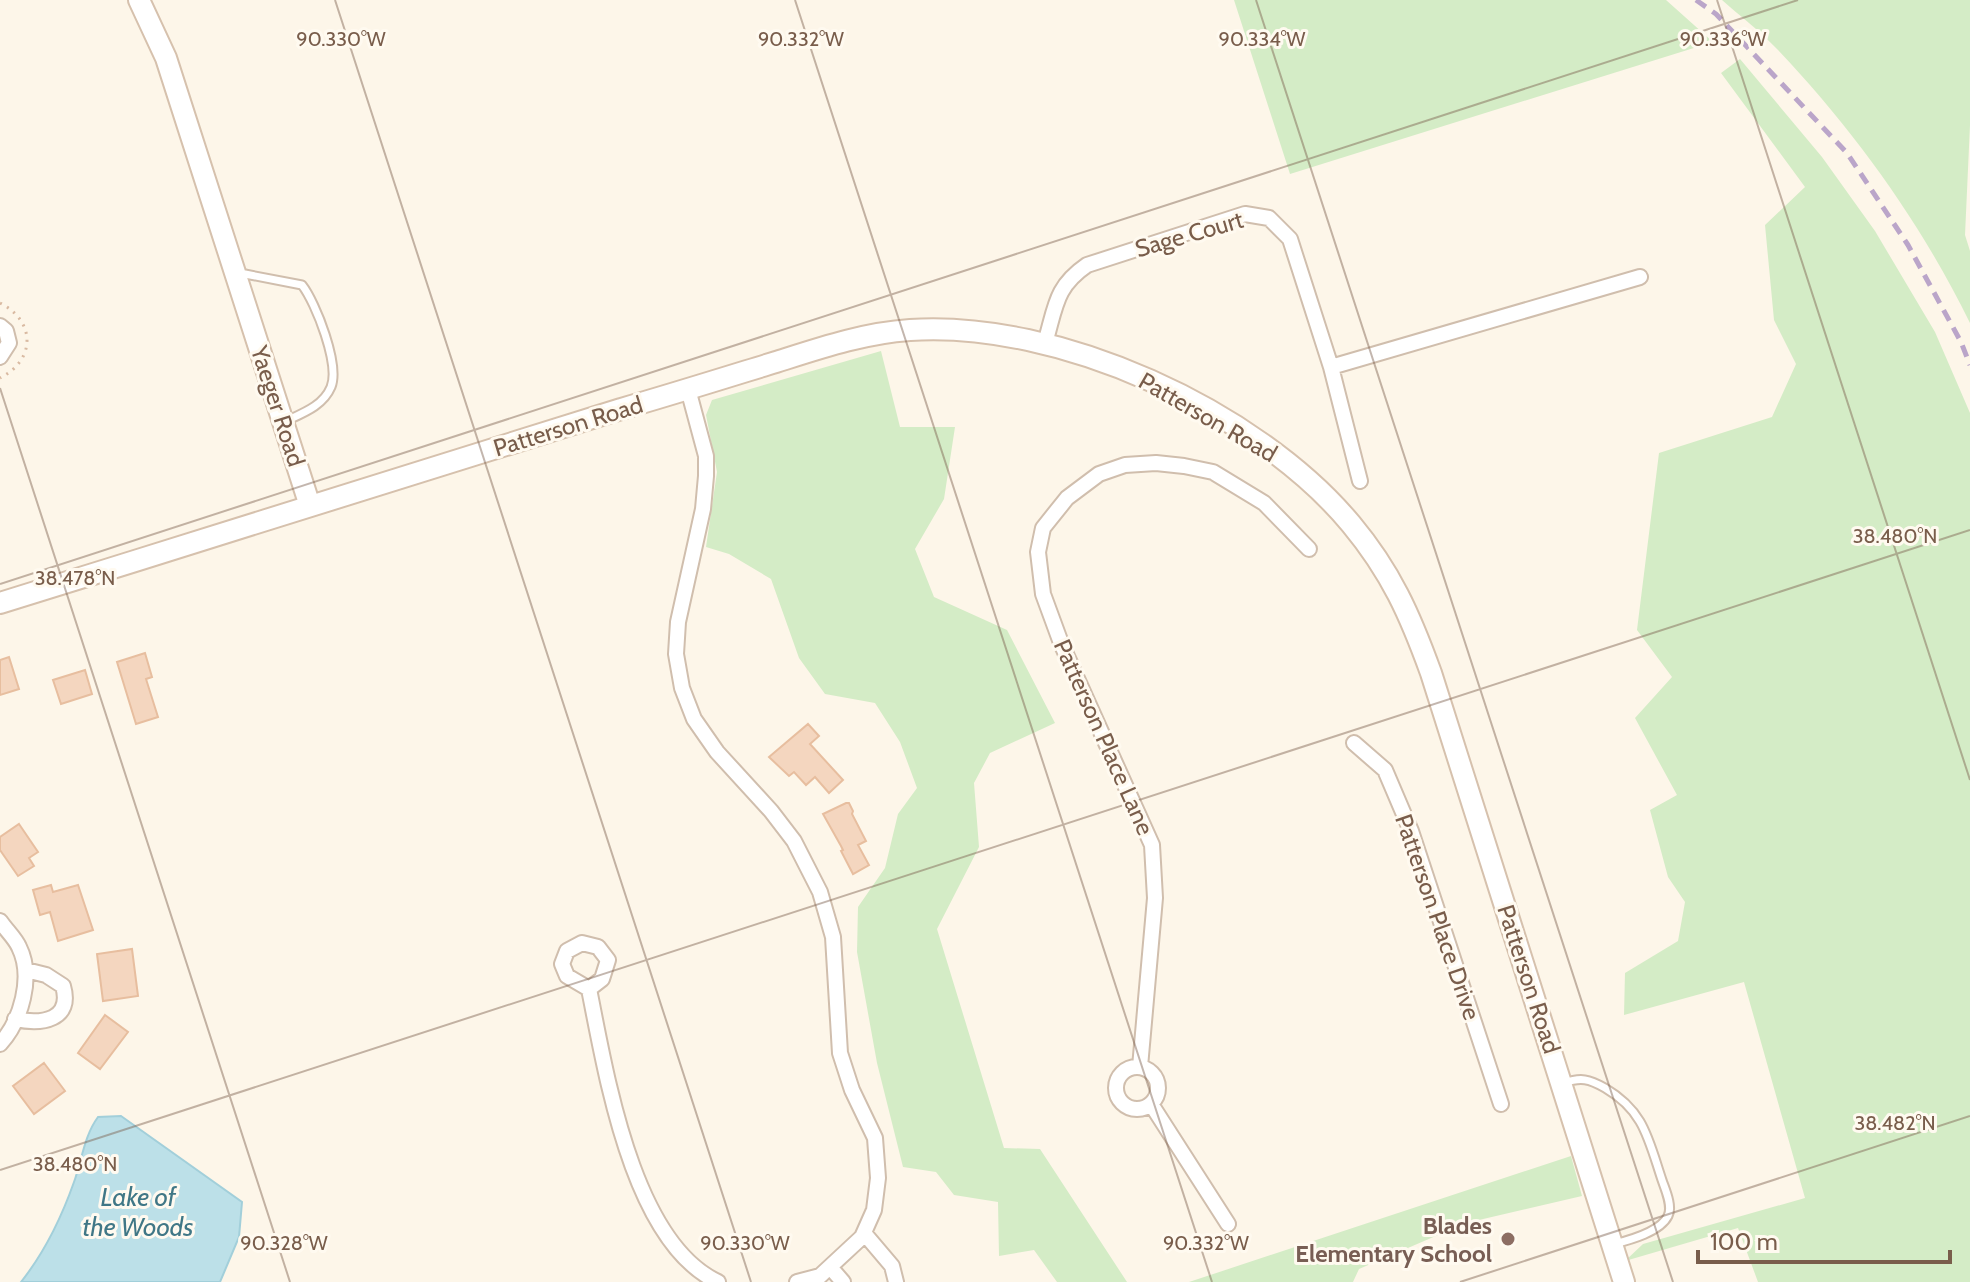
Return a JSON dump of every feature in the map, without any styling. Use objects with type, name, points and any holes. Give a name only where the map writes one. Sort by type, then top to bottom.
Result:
[{"type":"street","name":"Yaeger Road","points":[[139,0],[166,58],[310,506]]},
{"type":"street","name":"Sage Court","points":[[1045,343],[1059,295],[1068,278],[1087,265],[1245,214],[1269,218],[1290,239],[1331,367],[1360,481]]},
{"type":"street","points":[[1331,367],[1640,277]]},
{"type":"street","points":[[0,326],[6,331],[9,343],[0,357]]},
{"type":"street","name":"Patterson Road","points":[[310,506],[836,344],[912,330],[963,331],[1073,350],[1179,395],[1257,441],[1325,496],[1369,547],[1394,583],[1410,614],[1624,1282]]},
{"type":"street","points":[[688,389],[706,456],[706,476],[703,509],[678,622],[676,654],[682,688],[694,719],[717,752],[794,841],[820,892],[833,937],[840,1053],[852,1090],[875,1138],[878,1178],[874,1210],[864,1233],[820,1276],[797,1282]]},
{"type":"street","name":"Patterson Place Lane","points":[[1140,1067],[1155,898],[1152,845],[1061,643],[1043,594],[1038,552],[1043,528],[1067,498],[1099,474],[1125,465],[1156,463],[1213,472],[1264,503],[1309,549]]},
{"type":"street","points":[[0,603],[310,506]]},
{"type":"street","name":"Patterson Place Drive","points":[[1354,743],[1385,770],[1411,831],[1501,1104]]},
{"type":"street","points":[[0,921],[19,946],[26,970],[15,1019],[10,1033],[0,1044]]},
{"type":"street","points":[[15,1019],[50,1019],[62,1013],[67,999],[63,986],[46,975],[26,970]]},
{"type":"street","points":[[589,989],[611,1101],[624,1147],[641,1186],[680,1252],[700,1273],[718,1282]]},
{"type":"street","points":[[1140,1067],[1152,1073],[1158,1091],[1151,1104],[1145,1108],[1130,1108],[1119,1100],[1116,1086],[1121,1074],[1140,1067]]},
{"type":"street","points":[[1151,1104],[1228,1224]]},
{"type":"street","points":[[864,1233],[892,1266],[896,1282]]},
{"type":"street","points":[[830,1267],[843,1282]]},
{"type":"lane","points":[[236,277],[245,274],[302,285],[312,298],[331,358],[331,386],[316,407],[283,422]]},
{"type":"lane","points":[[1562,1083],[1580,1077],[1592,1080],[1625,1100],[1636,1113],[1651,1146],[1667,1197],[1668,1217],[1633,1238],[1612,1244]]},
{"type":"green space","points":[[1234,0],[1666,0],[1713,42],[1290,174]]},
{"type":"green space","points":[[1722,0],[1970,0],[1970,125],[1965,235],[1970,251],[1970,323],[1930,249],[1859,145],[1777,49]]},
{"type":"green space","points":[[1740,59],[1822,157],[1875,231],[1935,332],[1970,413],[1970,1282],[1758,1282],[1738,1228],[1625,1261],[1643,1244],[1805,1198],[1744,982],[1624,1015],[1625,973],[1678,941],[1685,902],[1668,877],[1650,810],[1677,795],[1635,718],[1672,677],[1637,630],[1659,453],[1772,417],[1796,364],[1774,320],[1765,225],[1805,187],[1721,73]]},
{"type":"green space","points":[[881,351],[900,427],[955,427],[944,499],[915,549],[934,597],[1007,630],[1055,723],[990,753],[974,783],[979,847],[937,929],[1004,1148],[1040,1149],[1127,1282],[1057,1282],[1034,1250],[999,1256],[998,1202],[954,1195],[936,1172],[903,1167],[877,1063],[857,952],[858,907],[885,868],[898,814],[917,788],[900,742],[875,703],[825,694],[799,658],[771,579],[729,554],[706,547],[717,472],[706,415],[712,400]]},
{"type":"green space","points":[[1571,1156],[1582,1196],[1466,1223],[1359,1269],[1353,1282],[1189,1282]]},
{"type":"water","name":"Lake of the Woods","points":[[121,1116],[242,1202],[239,1237],[220,1282],[21,1282],[58,1221],[93,1124],[98,1117]]},
{"type":"building","points":[[145,653],[152,677],[146,679],[158,717],[136,724],[117,662]]},
{"type":"building","points":[[9,657],[19,689],[0,695],[0,660]]},
{"type":"building","points":[[85,670],[92,694],[61,704],[53,680]]},
{"type":"building","points":[[808,724],[819,736],[810,744],[843,780],[829,793],[815,777],[806,785],[794,772],[789,776],[769,757]]},
{"type":"building","points":[[849,803],[866,841],[858,845],[869,865],[853,874],[823,814]]},
{"type":"building","points":[[19,824],[38,852],[29,858],[34,866],[18,876],[0,850],[0,837]]},
{"type":"building","points":[[51,885],[53,892],[78,885],[93,930],[58,941],[50,912],[40,915],[33,890]]},
{"type":"building","points":[[132,949],[138,996],[103,1001],[97,954]]},
{"type":"building","points":[[105,1015],[128,1032],[100,1069],[78,1053]]},
{"type":"building","points":[[44,1063],[65,1091],[34,1114],[13,1086]]},
{"type":"railway","points":[[1696,0],[1716,14],[1847,153],[1908,245],[1961,342],[1970,365]]},
{"type":"place","name":"Blades Elementary School","points":[[1508,1239]]}]
